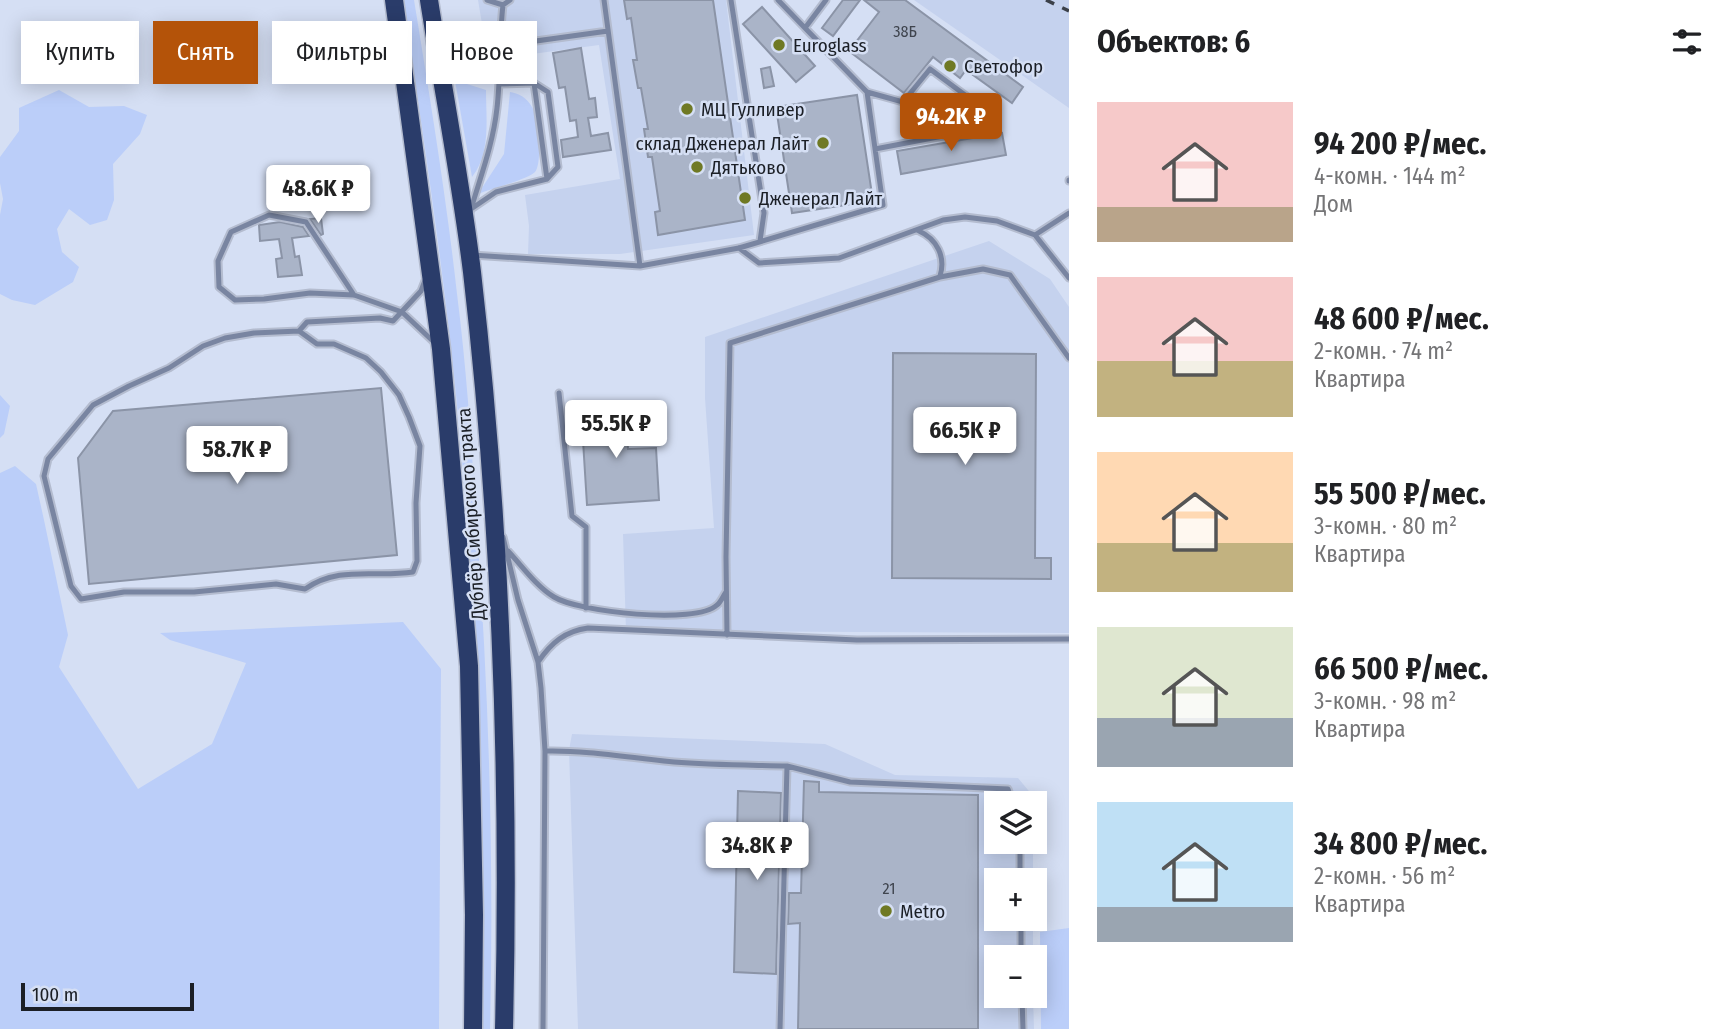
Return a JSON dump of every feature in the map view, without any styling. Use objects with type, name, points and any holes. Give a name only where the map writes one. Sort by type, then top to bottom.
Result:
[{"type":"main road","name":"Дублёр Сибирского тракта","points":[[394,0],[441,349],[468,666],[474,915],[473,1029]]},
{"type":"main road","name":"Дублёр Сибирского тракта","points":[[429,0],[470,255],[493,505],[502,664],[507,917],[504,1029]]},
{"type":"lane","points":[[487,0],[503,5]]},
{"type":"lane","points":[[503,5],[510,0]]},
{"type":"lane","points":[[604,0],[640,266]]},
{"type":"lane","points":[[731,0],[765,213],[760,242]]},
{"type":"lane","points":[[778,0],[867,92],[904,102],[930,69],[995,120],[990,127],[875,149]]},
{"type":"lane","points":[[805,28],[826,0]]},
{"type":"lane","points":[[502,21],[503,5]]},
{"type":"lane","points":[[537,41],[608,31]]},
{"type":"lane","points":[[466,232],[490,153],[499,84]]},
{"type":"lane","points":[[534,84],[547,179]]},
{"type":"lane","points":[[471,209],[496,192],[547,179],[558,167],[548,92],[536,84]]},
{"type":"lane","points":[[470,255],[640,266],[739,248],[883,205],[867,92]]},
{"type":"lane","points":[[1035,235],[1069,213]]},
{"type":"lane","points":[[354,295],[306,222],[269,215],[231,232],[218,261],[219,287],[235,300],[310,293],[354,295],[402,313],[441,349]]},
{"type":"lane","points":[[739,248],[760,263],[839,258],[943,220],[965,216],[998,221],[1035,235],[1069,278]]},
{"type":"lane","points":[[919,231],[930,236],[937,245],[943,268],[940,277]]},
{"type":"lane","points":[[299,331],[317,344],[334,344],[366,358],[399,395],[420,446],[416,561],[413,572],[368,575],[350,572],[321,578],[305,589],[276,584],[194,592],[124,592],[81,599],[71,586],[44,476],[48,459],[93,405],[169,368],[203,346],[225,338],[299,331],[307,322],[380,318],[393,321],[421,291],[431,265]]},
{"type":"lane","points":[[727,635],[730,343],[940,277],[983,269],[1010,275],[1069,358]]},
{"type":"lane","points":[[559,393],[572,516],[586,527],[586,608]]},
{"type":"lane","points":[[493,505],[518,600],[538,662],[545,751],[543,1029]]},
{"type":"lane","points":[[506,548],[554,597],[586,608],[634,615],[700,613],[717,606],[726,592]]},
{"type":"lane","points":[[538,662],[549,646],[575,630],[588,628],[858,640],[1069,639]]},
{"type":"lane","points":[[545,751],[569,750],[585,754],[676,762],[787,766],[849,782],[1009,791]]},
{"type":"lane","points":[[780,1029],[787,766]]},
{"type":"lane","points":[[1022,1008],[1023,1029]]},
{"type":"shaded area","points":[[403,0],[414,0],[448,220],[461,323],[471,442],[487,718],[491,842],[490,1029],[479,1029],[475,748],[466,506],[435,216],[412,61],[412,21],[406,21]]},
{"type":"shaded area","points":[[478,0],[726,0],[754,235],[620,254],[528,254],[529,226],[525,195],[620,179],[599,45],[537,53],[537,21],[482,21]]},
{"type":"shaded area","points":[[914,0],[1069,0],[1069,108]]},
{"type":"shaded area","points":[[456,84],[467,84],[486,90],[485,147],[472,177]]},
{"type":"shaded area","points":[[59,90],[89,107],[124,106],[147,115],[140,134],[113,164],[114,200],[107,220],[90,225],[69,209],[57,229],[62,252],[79,267],[73,282],[35,305],[12,300],[0,294],[0,215],[3,199],[0,157],[19,131],[19,108]]},
{"type":"shaded area","points":[[510,92],[525,98],[534,112],[539,140],[537,167],[535,172],[525,178],[478,194],[504,154]]},
{"type":"shaded area","points":[[989,241],[1050,279],[1069,307],[1069,633],[626,631],[623,534],[714,528],[705,398],[705,337]]},
{"type":"shaded area","points":[[0,395],[10,406],[4,434],[0,438]]},
{"type":"shaded area","points":[[15,466],[36,484],[44,520],[68,635],[59,667],[138,789],[212,744],[246,663],[170,640],[160,633],[403,622],[441,669],[439,1029],[0,1029],[0,473]]},
{"type":"shaded area","points":[[572,734],[825,744],[895,775],[1018,778],[1029,791],[984,791],[984,854],[1033,854],[1033,868],[984,868],[984,931],[1033,931],[1033,945],[984,945],[984,1008],[1033,1008],[1034,1029],[578,1029],[569,750]]},
{"type":"shaded area","points":[[1069,928],[1069,1029],[1041,1029],[1041,1008],[1047,1008],[1047,945],[1040,945],[1040,932]]},
{"type":"building","name":"МЦ Гулливер","points":[[624,0],[713,0],[745,220],[658,235],[655,212],[660,211],[652,157],[648,157],[644,129],[648,129],[641,88],[638,88],[633,60],[637,60],[631,18],[627,19]]},
{"type":"building","points":[[843,0],[860,0],[833,36],[822,28]]},
{"type":"building","points":[[864,0],[905,0],[1023,87],[1012,103],[966,70],[960,78],[933,57],[904,93],[849,51],[879,12]]},
{"type":"building","name":"Euroglass","points":[[762,7],[815,66],[796,82],[743,24]]},
{"type":"building","points":[[581,48],[589,99],[595,98],[597,117],[588,118],[591,136],[608,133],[611,150],[563,157],[561,140],[578,137],[576,120],[570,121],[565,87],[559,88],[553,53]]},
{"type":"building","points":[[770,67],[774,86],[764,88],[761,69]]},
{"type":"building","points":[[857,95],[873,201],[792,213],[776,107]]},
{"type":"building","points":[[1002,133],[1006,155],[901,174],[897,151]]},
{"type":"building","points":[[321,218],[323,234],[321,235],[310,219]]},
{"type":"building","points":[[280,222],[303,227],[309,236],[292,238],[302,275],[278,277],[276,259],[282,258],[279,239],[260,241],[259,225]]},
{"type":"building","points":[[893,353],[1036,354],[1035,558],[1051,558],[1051,579],[892,578]]},
{"type":"building","points":[[381,388],[397,555],[89,584],[78,458],[113,411]]},
{"type":"building","points":[[625,405],[628,449],[656,448],[659,500],[587,505],[581,408]]},
{"type":"building","points":[[804,781],[819,782],[819,792],[978,795],[978,1029],[798,1029],[800,923],[788,924],[789,893],[801,893]]},
{"type":"building","points":[[738,791],[781,793],[776,974],[734,972]]},
{"type":"railway","points":[[1046,0],[1069,11]]},
{"type":"place","name":"Euroglass","points":[[779,45]]},
{"type":"place","name":"Светофор","points":[[950,66]]},
{"type":"place","name":"МЦ Гулливер","points":[[687,109]]},
{"type":"place","name":"склад Дженерал Лайт","points":[[823,143]]},
{"type":"place","name":"Дятьково","points":[[697,167]]},
{"type":"place","name":"Дженерал Лайт","points":[[745,198]]},
{"type":"place","name":"Metro","points":[[886,911]]}]
